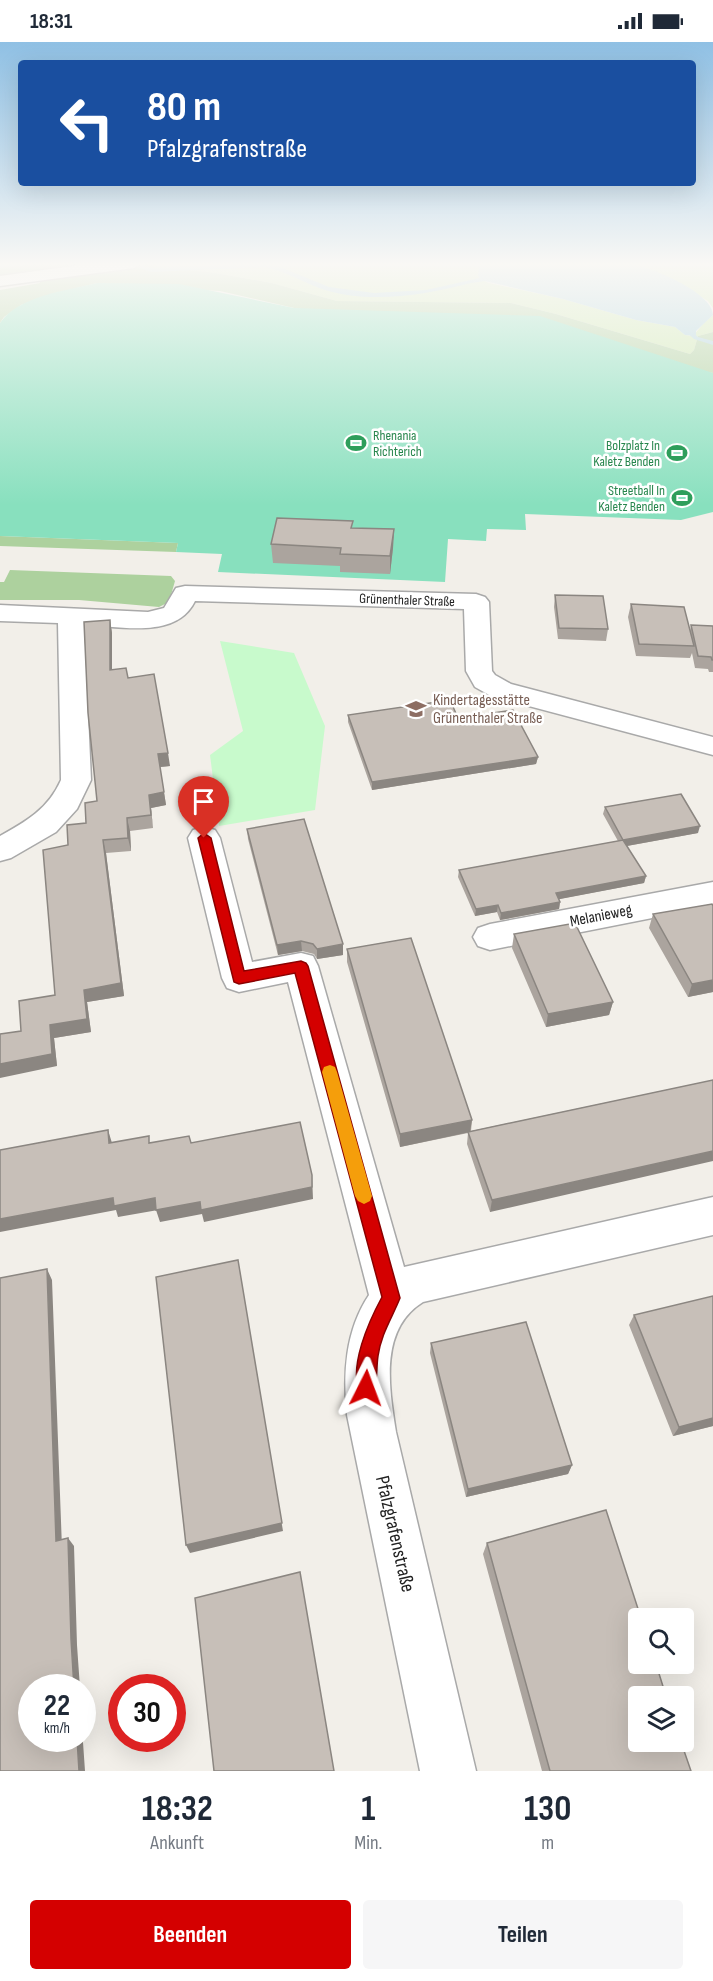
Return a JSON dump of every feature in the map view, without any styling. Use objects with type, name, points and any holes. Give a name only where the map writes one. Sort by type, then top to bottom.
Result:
[{"type":"street","name":"Grünenthaler Straße","points":[[0,613],[148,620],[168,617],[179,610],[185,593],[476,603],[479,671],[485,681],[501,690],[713,746]]},
{"type":"street","points":[[0,850],[45,824],[66,802],[76,780],[71,615]]},
{"type":"street","points":[[204,838],[239,978],[301,966],[391,1298],[414,1283],[713,1216]]},
{"type":"street","name":"Melanieweg","points":[[490,937],[713,894]]},
{"type":"street","name":"Pfalzgrafenstraße","points":[[391,1298],[376,1326],[368,1357],[366,1388],[372,1432],[448,1771]]},
{"type":"green space","name":"Rhenania Richterich","points":[[0,344],[624,344],[713,373],[713,512],[681,520],[525,514],[526,530],[487,529],[486,541],[448,539],[445,582],[218,572],[222,554],[176,552],[178,543],[0,536]]},
{"type":"green space","points":[[524,344],[655,344],[690,354],[696,344],[713,344],[713,373]]},
{"type":"green space","points":[[655,344],[696,344],[690,354]]},
{"type":"green space","points":[[0,536],[178,543],[176,552],[0,546]]},
{"type":"green space","points":[[10,570],[171,576],[175,581],[169,602],[159,607],[79,600],[0,600],[0,582],[4,582]]},
{"type":"green space","points":[[220,641],[294,653],[325,726],[315,810],[219,826],[210,755],[243,731]]},
{"type":"building","points":[[277,518],[353,521],[351,528],[394,529],[390,556],[340,554],[341,548],[271,544]]},
{"type":"building","points":[[555,595],[603,596],[608,629],[559,628]]},
{"type":"building","points":[[631,604],[684,607],[694,646],[639,644]]},
{"type":"building","points":[[110,620],[110,670],[126,668],[128,678],[154,674],[168,753],[158,754],[164,792],[149,795],[151,815],[127,818],[128,838],[103,840],[121,983],[84,990],[87,1019],[50,1025],[52,1054],[0,1064],[0,1034],[21,1031],[19,1001],[55,995],[43,850],[68,845],[67,825],[86,823],[85,803],[97,801],[88,713],[84,622]]},
{"type":"building","points":[[691,625],[713,626],[713,660],[711,657],[698,656]]},
{"type":"building","points":[[450,700],[458,718],[513,710],[538,757],[372,782],[348,715]]},
{"type":"building","points":[[681,794],[700,826],[623,840],[605,807]]},
{"type":"building","points":[[304,819],[343,944],[317,949],[313,944],[301,941],[277,945],[247,829]]},
{"type":"building","points":[[623,840],[646,876],[556,893],[560,902],[501,913],[498,905],[476,909],[459,870]]},
{"type":"building","points":[[712,904],[713,980],[692,984],[653,914]]},
{"type":"building","points":[[575,923],[613,1002],[548,1014],[514,934]]},
{"type":"building","points":[[411,938],[472,1120],[400,1134],[347,949]]},
{"type":"building","points":[[713,1080],[713,1151],[492,1200],[468,1132]]},
{"type":"building","points":[[300,1122],[312,1175],[312,1187],[201,1210],[200,1202],[156,1210],[155,1198],[114,1206],[113,1198],[0,1219],[0,1150],[108,1130],[109,1143],[149,1136],[149,1143],[189,1136],[191,1143]]},
{"type":"building","points":[[238,1260],[282,1523],[186,1545],[156,1277]]},
{"type":"building","points":[[47,1269],[56,1541],[68,1538],[73,1674],[18,1674],[18,1752],[78,1752],[79,1771],[0,1771],[0,1278]]},
{"type":"building","points":[[713,1296],[713,1418],[679,1427],[634,1315]]},
{"type":"building","points":[[526,1322],[572,1465],[468,1489],[431,1343]]},
{"type":"building","points":[[606,1510],[638,1608],[628,1608],[628,1674],[659,1674],[663,1686],[628,1686],[628,1752],[684,1752],[691,1771],[550,1771],[487,1543]]},
{"type":"building","points":[[300,1572],[334,1771],[214,1771],[195,1598]]},
{"type":"slow traffic","points":[[330,1072],[364,1196]]},
{"type":"place","name":"Rhenania Richterich","points":[[356,443]]},
{"type":"place","name":"Bolzplatz In Kaletz Benden","points":[[677,453]]},
{"type":"place","name":"Streetball In Kaletz Benden","points":[[682,498]]},
{"type":"place","name":"Kindertagesstätte Grünenthaler Straße","points":[[416,709]]},
{"type":"route","points":[[204,838],[239,978],[301,966],[391,1298],[376,1326],[368,1357],[366,1388]]}]
